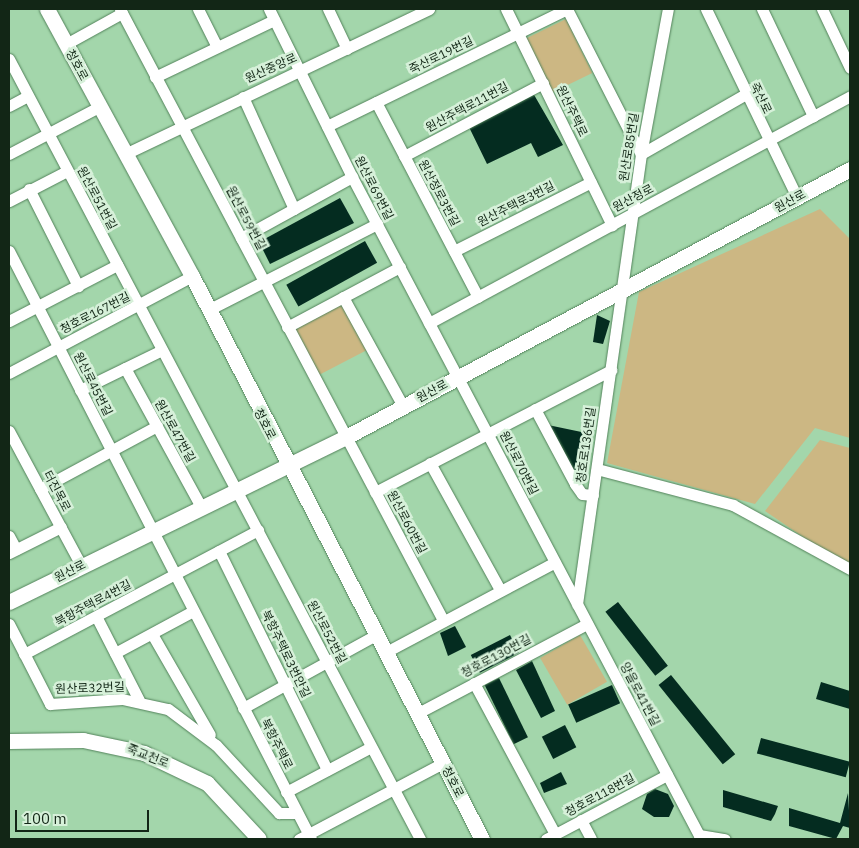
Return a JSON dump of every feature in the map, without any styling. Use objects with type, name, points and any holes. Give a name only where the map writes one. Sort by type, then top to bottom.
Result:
[{"type":"street","name":"청호로","points":[[47,9],[192,276],[286,464],[418,713],[482,839]]},
{"type":"street","points":[[198,9],[217,47]]},
{"type":"street","name":"원산로69번길","points":[[269,9],[352,177],[458,377]]},
{"type":"street","points":[[328,9],[347,49]]},
{"type":"street","name":"원산중앙로","points":[[125,154],[180,125],[300,71],[430,9]]},
{"type":"street","name":"원산주택로","points":[[506,9],[612,225]]},
{"type":"street","points":[[567,9],[641,154],[744,95]]},
{"type":"street","name":"죽산로19번길","points":[[327,126],[567,9]]},
{"type":"street","name":"원산로85번길","points":[[624,290],[641,154],[668,9]]},
{"type":"street","name":"죽산로","points":[[706,9],[744,95],[797,197]]},
{"type":"street","points":[[762,9],[813,116]]},
{"type":"street","points":[[822,9],[850,68]]},
{"type":"street","name":"원산로59번길","points":[[66,44],[121,11],[346,437]]},
{"type":"street","points":[[156,77],[274,20]]},
{"type":"street","name":"원산로51번길","points":[[9,59],[236,488]]},
{"type":"street","name":"원산주택로11번길","points":[[404,156],[543,83]]},
{"type":"street","points":[[9,106],[28,96]]},
{"type":"street","points":[[243,96],[294,209]]},
{"type":"street","name":"원산정로","points":[[429,324],[850,96]]},
{"type":"street","name":"원산정로3번길","points":[[376,102],[478,297]]},
{"type":"street","points":[[9,154],[99,107]]},
{"type":"street","name":"원산로","points":[[9,602],[236,488],[346,437],[850,169]]},
{"type":"street","points":[[9,201],[67,171]]},
{"type":"street","points":[[241,238],[352,177]]},
{"type":"street","name":"원산주택로3번길","points":[[454,251],[591,182]]},
{"type":"street","points":[[29,189],[78,286]]},
{"type":"street","points":[[208,310],[377,224]]},
{"type":"street","points":[[612,225],[631,230]]},
{"type":"street","name":"원산로45번길","points":[[9,250],[14,273],[37,306],[152,531]]},
{"type":"street","points":[[9,321],[117,265]]},
{"type":"street","points":[[287,327],[400,267]]},
{"type":"street","name":"청호로167번길","points":[[9,372],[139,306],[192,276]]},
{"type":"street","name":"청호로136번길","points":[[577,604],[624,290]]},
{"type":"street","points":[[343,297],[404,406]]},
{"type":"street","points":[[80,390],[162,350]]},
{"type":"street","name":"원산로47번길","points":[[125,368],[200,507]]},
{"type":"street","points":[[375,492],[611,370]]},
{"type":"street","name":"원산로70번길","points":[[458,377],[555,562]]},
{"type":"street","points":[[536,409],[575,484],[582,494],[593,496]]},
{"type":"street","points":[[40,489],[157,426]]},
{"type":"street","name":"터진목로","points":[[9,431],[81,565]]},
{"type":"street","name":"원산로60번길","points":[[346,437],[443,620]]},
{"type":"street","points":[[430,463],[500,590]]},
{"type":"street","points":[[597,469],[733,505],[850,569]]},
{"type":"street","name":"원산로52번길","points":[[236,488],[394,789],[416,838]]},
{"type":"street","points":[[9,536],[12,551],[60,528]]},
{"type":"street","name":"북항주택로4번길","points":[[24,654],[97,618],[174,574],[258,530]]},
{"type":"street","name":"북항주택로","points":[[152,531],[297,813],[306,838],[443,763]]},
{"type":"street","name":"북항주택로3번안길","points":[[219,551],[327,770]]},
{"type":"street","points":[[386,652],[555,562]]},
{"type":"street","name":"양을로41번길","points":[[555,562],[700,837]]},
{"type":"street","points":[[115,653],[193,611]]},
{"type":"street","points":[[97,618],[139,700]]},
{"type":"street","name":"원산로32번길","points":[[9,624],[50,704],[139,700],[182,717],[216,745],[279,813],[297,813]]},
{"type":"street","name":"청호로130번길","points":[[418,713],[587,624]]},
{"type":"street","points":[[152,634],[216,745]]},
{"type":"street","points":[[243,708],[376,635]]},
{"type":"street","points":[[474,683],[550,837]]},
{"type":"street","name":"죽교천로","points":[[9,741],[92,741],[144,753],[207,783],[259,839]]},
{"type":"street","points":[[286,792],[371,746]]},
{"type":"street","name":"청호로118번길","points":[[550,837],[667,776]]},
{"type":"street","points":[[581,820],[591,839]]},
{"type":"street","points":[[700,837],[725,839]]},
{"type":"shaded area","points":[[566,19],[592,73],[553,92],[526,38]]},
{"type":"shaded area","points":[[820,209],[850,239],[850,438],[815,428],[755,504],[607,463],[639,292]]},
{"type":"shaded area","points":[[338,304],[344,305],[367,350],[317,376],[293,331]]},
{"type":"shaded area","points":[[820,440],[850,448],[850,569],[765,511]]},
{"type":"shaded area","points":[[580,635],[607,682],[567,705],[540,658]]},
{"type":"building","points":[[533,93],[563,145],[538,157],[531,143],[487,164],[468,125]]},
{"type":"building","points":[[340,198],[354,223],[270,264],[259,242]]},
{"type":"building","points":[[365,241],[377,263],[298,306],[286,285]]},
{"type":"building","points":[[597,315],[610,321],[603,344],[593,342]]},
{"type":"building","points":[[548,425],[591,434],[585,481],[579,480]]},
{"type":"building","points":[[618,602],[668,666],[655,676],[605,612]]},
{"type":"building","points":[[455,626],[466,647],[448,656],[440,633]]},
{"type":"building","points":[[510,635],[519,653],[480,673],[471,655]]},
{"type":"building","points":[[532,661],[555,711],[541,718],[516,670]]},
{"type":"building","points":[[671,675],[735,754],[723,764],[659,685]]},
{"type":"building","points":[[499,678],[528,737],[514,744],[485,685]]},
{"type":"building","points":[[821,682],[850,691],[850,709],[816,699]]},
{"type":"building","points":[[612,685],[620,703],[576,723],[568,705]]},
{"type":"building","points":[[565,725],[576,747],[553,759],[542,737]]},
{"type":"building","points":[[761,738],[850,762],[846,777],[757,753]]},
{"type":"building","points":[[561,772],[567,784],[544,793],[540,783]]},
{"type":"building","points":[[655,789],[668,794],[674,806],[669,817],[654,817],[642,809],[647,794]]},
{"type":"building","points":[[723,790],[778,806],[771,821],[723,807]]},
{"type":"building","points":[[848,793],[850,828],[843,826],[836,839],[789,826],[789,808],[840,823]]}]
